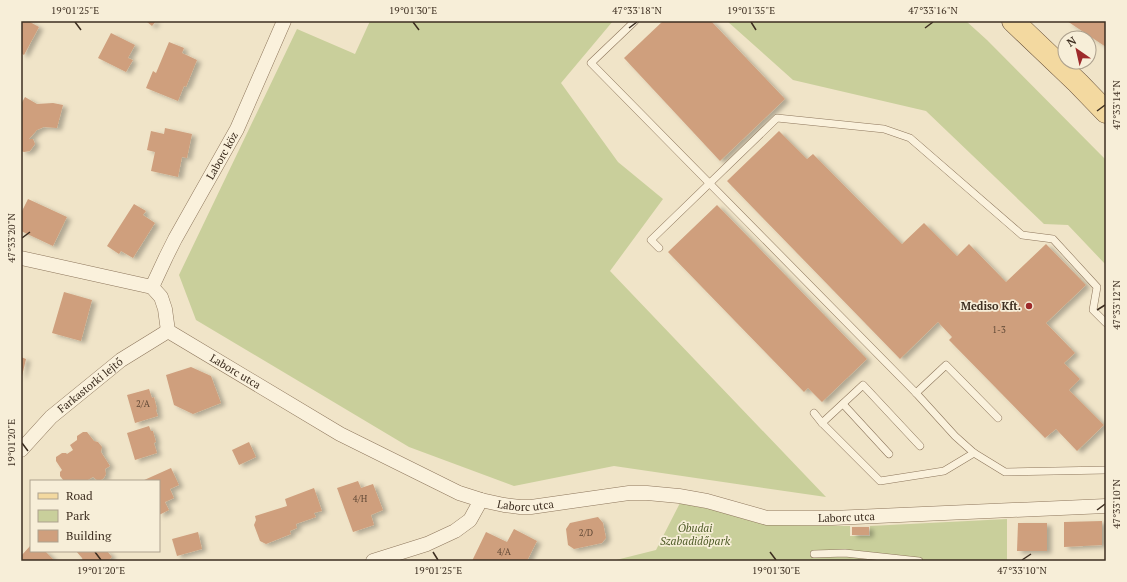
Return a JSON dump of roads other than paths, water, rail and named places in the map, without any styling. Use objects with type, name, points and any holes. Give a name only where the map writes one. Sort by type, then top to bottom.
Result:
[{"type":"main road","points":[[1013,21],[1106,112]]},
{"type":"street","name":"Laborc köz","points":[[152,287],[166,257],[237,129],[284,21]]},
{"type":"street","points":[[21,258],[152,287],[161,297],[165,309],[168,331]]},
{"type":"street","name":"Farkastorki lejtő","points":[[21,450],[51,417],[121,360],[168,331]]},
{"type":"street","name":"Laborc utca","points":[[168,331],[340,434],[459,493],[481,500],[520,507],[629,493],[648,493],[707,500],[767,518],[832,518],[1106,506]]},
{"type":"street","points":[[373,561],[427,544],[455,531],[470,520],[481,500]]},
{"type":"lane","points":[[635,21],[592,63],[916,393],[955,436],[974,453],[1005,472],[1106,470]]},
{"type":"lane","points":[[659,248],[651,240],[777,118],[884,129],[910,138],[1022,235],[1053,239],[1097,287],[1093,310],[1106,323]]},
{"type":"lane","points":[[916,393],[946,365],[998,418]]},
{"type":"lane","points":[[822,423],[863,385],[920,446]]},
{"type":"lane","points":[[843,404],[889,454]]},
{"type":"lane","points":[[814,413],[822,423],[880,481],[944,471],[974,453]]},
{"type":"lane","points":[[814,554],[845,553],[919,561]]},
{"type":"place","name":"Mediso Kft.","points":[[1029,306]]},
{"type":"park label","name":"Óbudai Szabadidőpark","points":[[695,534]]}]
